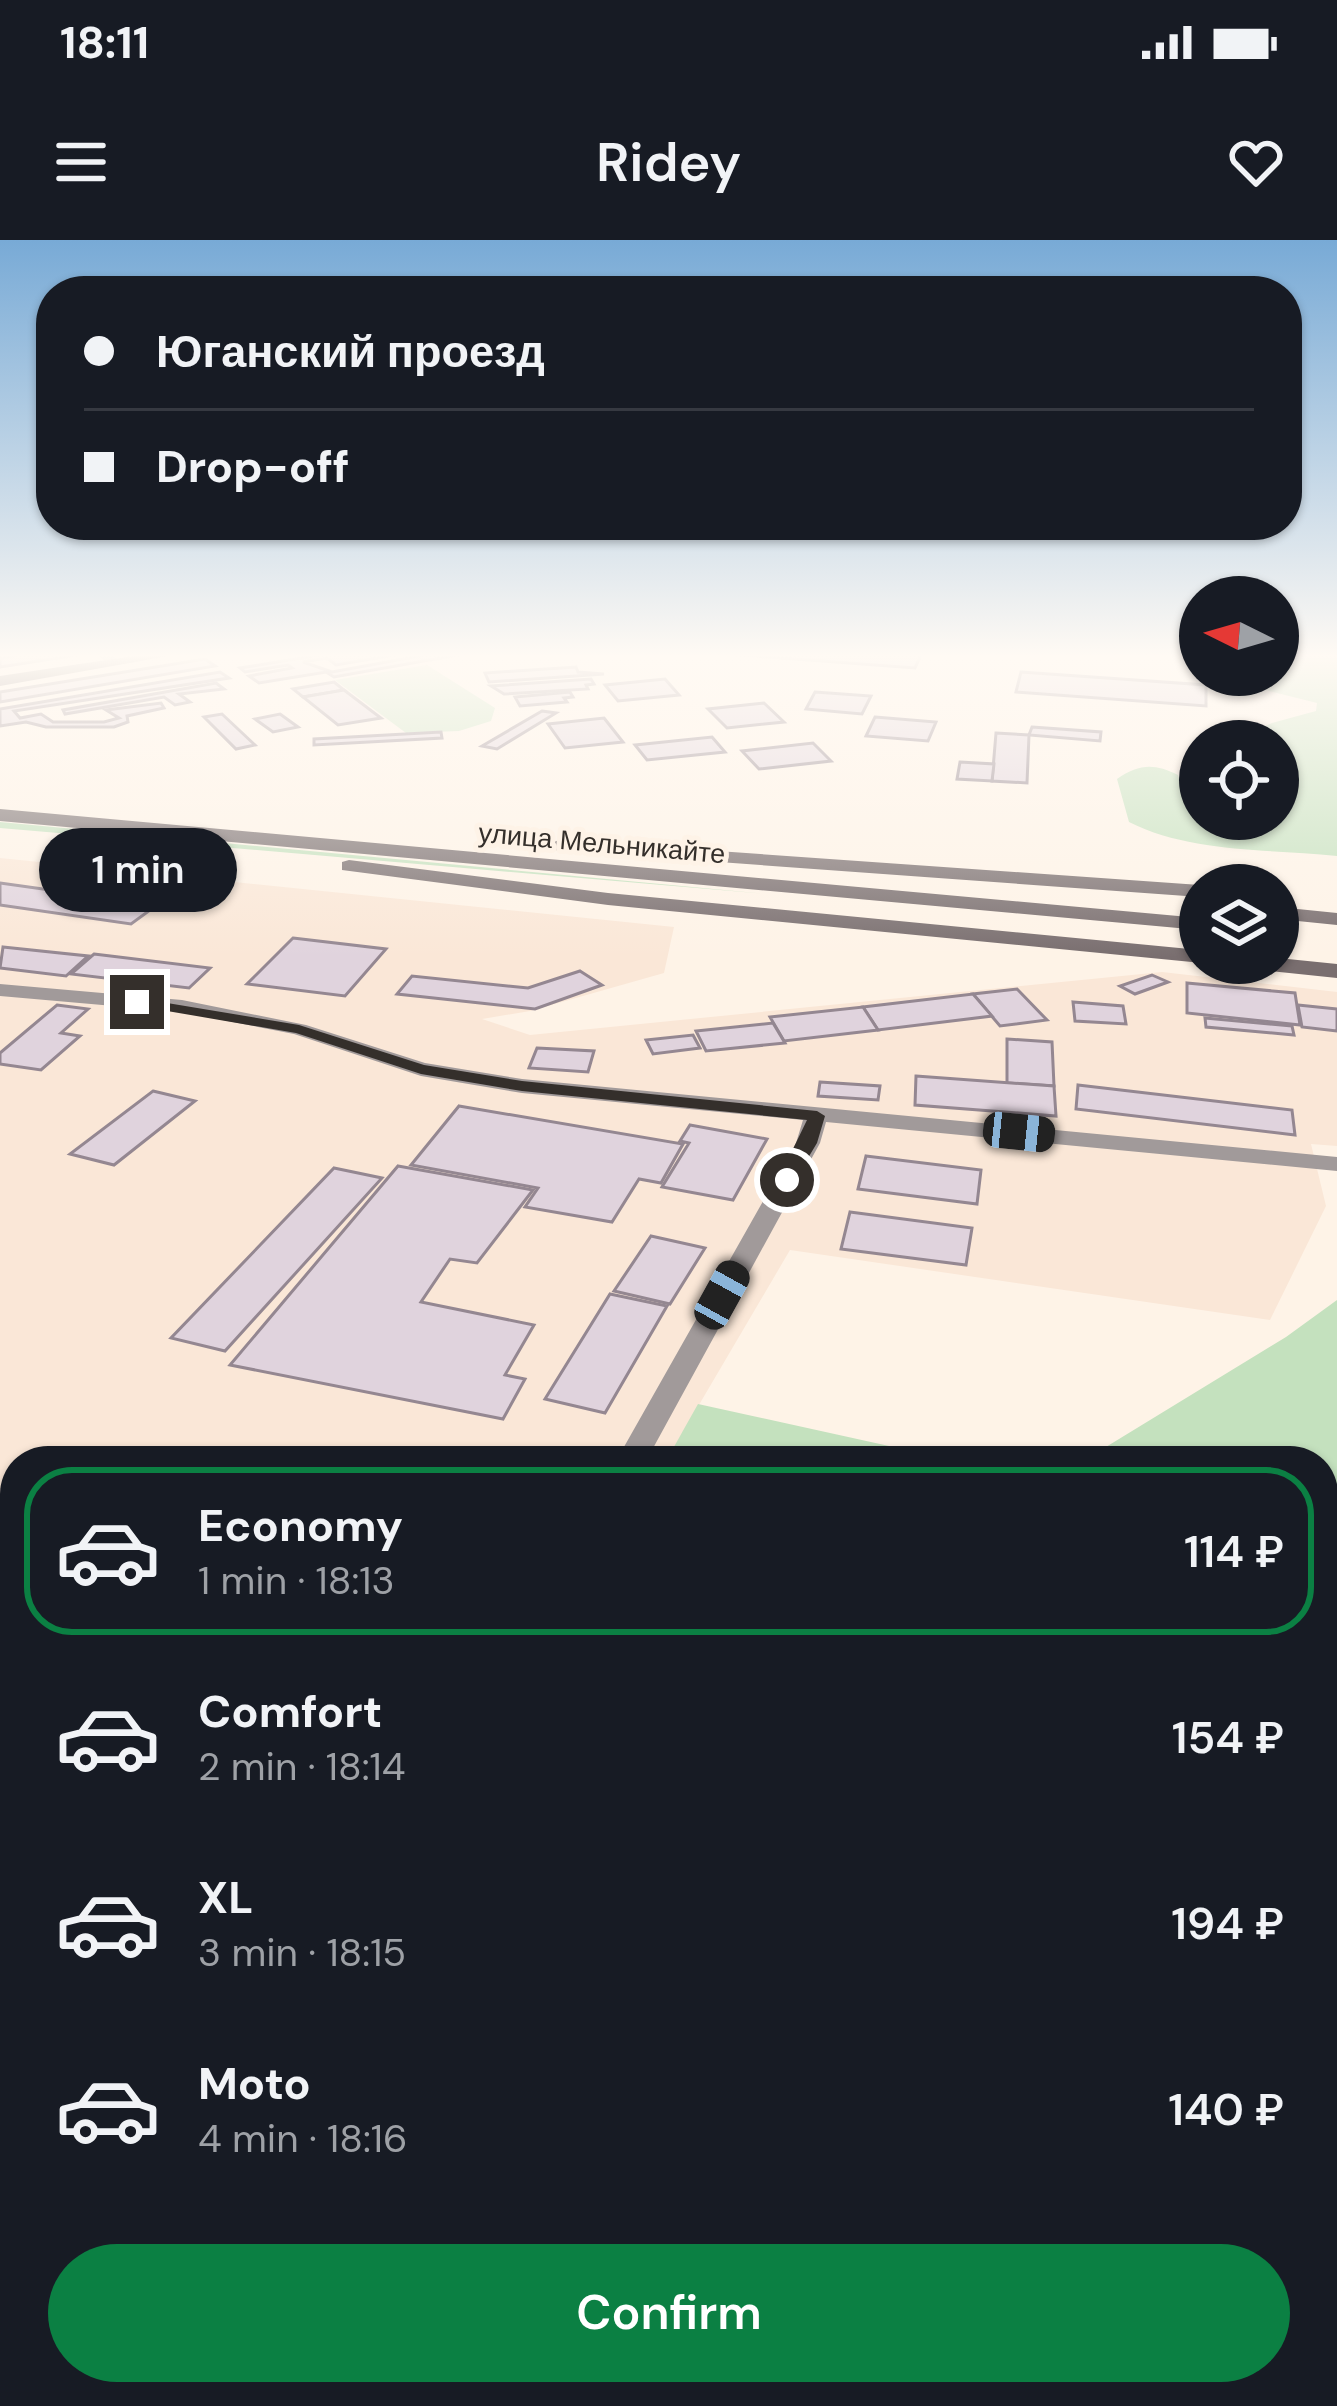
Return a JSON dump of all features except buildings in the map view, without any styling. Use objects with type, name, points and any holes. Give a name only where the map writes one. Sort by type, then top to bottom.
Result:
[{"type":"main road","name":"улица Мельникайте","points":[[0,814],[363,848],[1179,938]]},
{"type":"main road","points":[[66,820],[257,827],[1179,890]]},
{"type":"main road","name":"улица Мельникайте","points":[[0,834],[349,866],[1179,923]]},
{"type":"main road","points":[[363,848],[565,858],[1179,904]]},
{"type":"main road","points":[[349,866],[655,904],[1179,955]]},
{"type":"main road","points":[[1299,899],[1337,902]]},
{"type":"main road","points":[[1299,916],[1337,919]]},
{"type":"main road","points":[[1299,933],[1337,937]]},
{"type":"main road","points":[[1299,949],[1337,952]]},
{"type":"main road","points":[[1299,967],[1337,970]]},
{"type":"street","points":[[0,990],[182,1006],[299,1029],[421,1069],[522,1086],[1337,1164]]},
{"type":"street","points":[[639,1446],[808,1143],[817,1116]]},
{"type":"shaded area","points":[[0,858],[674,927],[664,973],[530,1011],[482,1019],[530,1035],[1162,972],[1179,974],[1179,984],[1267,984],[1337,992],[1337,1146],[1311,1144],[1326,1206],[1270,1320],[790,1250],[675,1446],[0,1446]]},
{"type":"green space","points":[[1299,755],[1337,755],[1337,856],[1182,840],[1299,840]]},
{"type":"green space","points":[[1147,767],[1178,775],[1179,839],[1129,822],[1117,779]]},
{"type":"green space","points":[[0,822],[767,894],[0,828]]},
{"type":"green space","points":[[1337,1300],[1337,1446],[1108,1446],[1286,1337]]},
{"type":"green space","points":[[698,1404],[889,1446],[674,1446]]},
{"type":"route","points":[[137,1002],[299,1029],[421,1069],[522,1086],[817,1116],[787,1180]]}]
